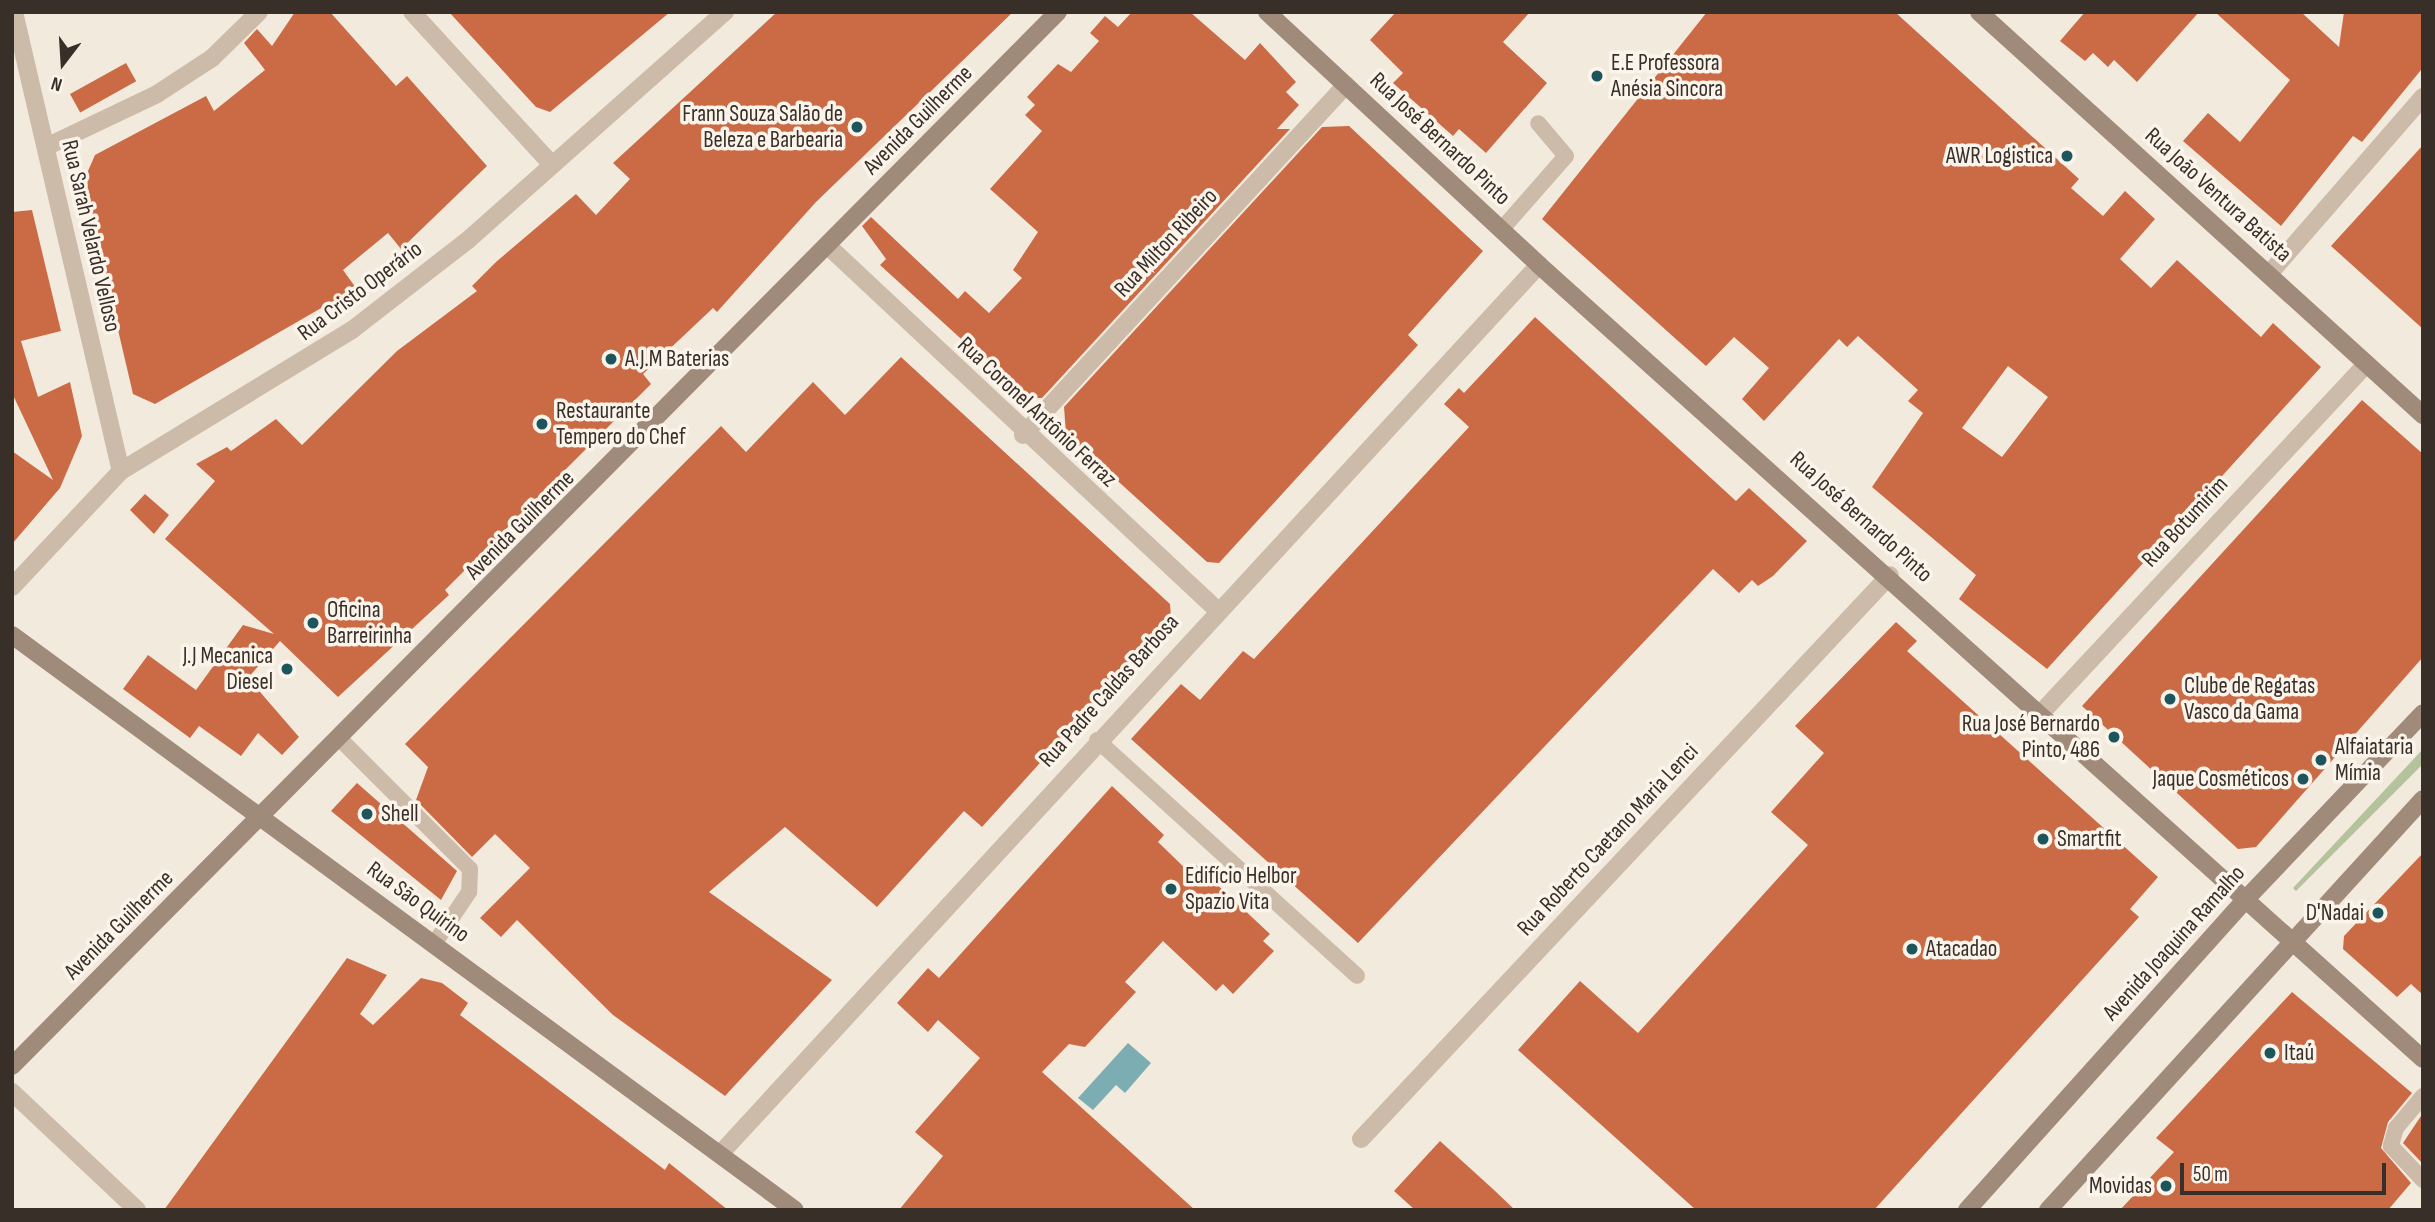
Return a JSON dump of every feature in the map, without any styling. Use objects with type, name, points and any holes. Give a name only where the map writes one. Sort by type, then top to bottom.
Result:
[{"type":"street","name":"Rua Sarah Velardo Velloso","points":[[14,12],[121,471]]},
{"type":"street","points":[[46,147],[157,94],[212,58],[258,12]]},
{"type":"street","points":[[412,12],[552,165]]},
{"type":"street","name":"Rua Cristo Operário","points":[[12,587],[121,471],[352,330],[552,165],[725,12]]},
{"type":"street","name":"Avenida Guilherme","points":[[12,1066],[262,818],[1058,12]]},
{"type":"street","name":"Rua José Bernardo Pinto","points":[[1267,12],[1539,265],[1890,575],[2423,1059]]},
{"type":"street","name":"Rua João Ventura Batista","points":[[1979,12],[2423,415]]},
{"type":"street","name":"Rua Milton Ribeiro","points":[[1023,435],[1346,85]]},
{"type":"street","points":[[2269,274],[2423,97]]},
{"type":"street","name":"Rua Coronel Antônio Ferraz","points":[[828,247],[1023,435],[1216,610]]},
{"type":"street","name":"Rua Padre Caldas Barbosa","points":[[720,1154],[1216,610],[1539,265]]},
{"type":"street","name":"Rua Botumirim","points":[[2040,713],[2366,364]]},
{"type":"street","name":"Rua Roberto Caetano Maria Lenci","points":[[1361,1139],[1890,575]]},
{"type":"street","name":"Rua São Quirino","points":[[12,635],[795,1210]]},
{"type":"street","name":"Avenida Joaquina Ramalho","points":[[1967,1210],[2245,900],[2423,713]]},
{"type":"street","points":[[2048,1210],[2423,799]]},
{"type":"street","points":[[12,1092],[137,1210]]},
{"type":"lane","points":[[1501,230],[1566,156],[1538,123]]},
{"type":"lane","points":[[340,739],[470,869],[469,892],[434,944]]},
{"type":"lane","points":[[1097,740],[1357,976]]},
{"type":"lane","points":[[2423,1096],[2396,1128],[2391,1146],[2423,1180]]},
{"type":"green space","points":[[2423,749],[2423,764],[2296,891],[2293,888]]},
{"type":"water","points":[[1128,1043],[1151,1063],[1125,1093],[1116,1085],[1093,1110],[1078,1098]]},
{"type":"building","points":[[295,12],[330,12],[396,86],[407,76],[487,166],[401,249],[388,233],[343,270],[356,288],[155,404],[133,394],[87,197],[88,171],[95,155],[206,96],[214,111],[265,70],[244,43],[257,29],[272,46]]},
{"type":"building","points":[[449,12],[670,12],[550,112],[536,107]]},
{"type":"building","points":[[777,12],[1013,12],[816,202],[717,312],[713,308],[643,374],[651,384],[445,590],[449,595],[338,697],[280,641],[248,678],[299,737],[282,755],[258,733],[241,756],[199,726],[190,738],[123,689],[148,655],[196,690],[243,625],[274,634],[165,539],[215,481],[196,464],[227,447],[231,451],[276,419],[302,445],[397,351],[477,291],[472,286],[496,262],[576,194],[596,215],[630,179],[613,163]]},
{"type":"building","points":[[1132,12],[1190,12],[1245,60],[1260,43],[1296,82],[1286,92],[1299,105],[1277,129],[1290,129],[1042,398],[1026,398],[880,265],[886,259],[862,226],[871,217],[958,299],[965,291],[989,313],[1022,278],[1013,270],[1038,232],[990,189],[1042,131],[1025,115],[1035,105],[1027,97],[1058,64],[1071,72],[1099,41],[1090,33],[1105,16],[1118,27]]},
{"type":"building","points":[[1396,12],[1530,12],[1503,42],[1547,83],[1486,153],[1459,129],[1453,136],[1393,83],[1403,73],[1370,40]]},
{"type":"building","points":[[1707,12],[1895,12],[2079,179],[2071,188],[2103,216],[2125,191],[2155,219],[2120,259],[2151,288],[2177,260],[2261,337],[2273,323],[2321,367],[2047,669],[1959,599],[1976,575],[1872,487],[1923,413],[1908,401],[1918,390],[1858,336],[1847,347],[1839,339],[1764,421],[1742,399],[1769,368],[1734,337],[1706,366],[1542,219]],"holes":[[[2008,366],[2048,397],[2002,457],[1962,428]]]},
{"type":"building","points":[[2085,12],[2199,12],[2137,82],[2114,60],[2108,67],[2093,53],[2085,61],[2060,41]]},
{"type":"building","points":[[2215,12],[2301,12],[2339,47],[2344,12],[2423,12],[2421,70],[2362,142],[2353,136],[2281,226],[2183,141],[2208,113],[2240,142],[2290,80]]},
{"type":"building","points":[[126,63],[136,81],[80,112],[70,94]]},
{"type":"building","points":[[1349,126],[1483,251],[1408,335],[1418,345],[1219,563],[1207,562],[1066,434],[1064,407],[1322,127]]},
{"type":"building","points":[[2423,145],[2423,329],[2331,246]]},
{"type":"building","points":[[32,210],[61,331],[21,341],[38,397],[70,382],[82,436],[60,488],[12,544],[12,451],[53,480],[12,393],[12,212]]},
{"type":"building","points":[[1535,317],[1736,501],[1749,488],[1807,541],[1773,576],[1758,586],[1752,580],[1739,593],[1713,569],[1358,943],[1131,739],[1181,684],[1200,700],[1243,651],[1254,659],[1469,427],[1444,404],[1459,388],[1464,393]]},
{"type":"building","points":[[901,357],[1170,604],[1171,618],[982,827],[964,811],[877,907],[785,827],[709,892],[832,980],[725,1096],[613,1015],[517,920],[501,937],[480,918],[530,868],[495,834],[472,857],[416,800],[428,767],[405,744],[721,426],[746,452],[813,382],[845,415]]},
{"type":"building","points":[[2362,400],[2423,454],[2423,657],[2256,847],[2238,849],[2082,706]]},
{"type":"building","points":[[145,494],[169,515],[154,534],[130,510]]},
{"type":"building","name":"Atacadao","points":[[1896,622],[1917,641],[1907,651],[2158,877],[2130,909],[2139,917],[1874,1210],[1696,1210],[1518,1050],[1580,981],[1638,1033],[1808,845],[1771,812],[1824,753],[1795,726]]},
{"type":"building","points":[[357,783],[457,871],[441,900],[331,811]]},
{"type":"building","points":[[1112,786],[1164,835],[1158,842],[1189,872],[1196,865],[1270,934],[1263,941],[1274,951],[1233,994],[1223,984],[1216,991],[1163,941],[1125,982],[1136,992],[1085,1047],[1069,1044],[1042,1072],[1195,1210],[899,1210],[943,1156],[915,1132],[980,1058],[938,1020],[928,1032],[897,1003],[928,968],[939,978]]},
{"type":"building","points":[[2423,853],[2423,995],[2411,984],[2397,997],[2343,949],[2344,936]]},
{"type":"building","points":[[347,958],[387,975],[360,1014],[373,1025],[421,978],[442,983],[468,1003],[460,1015],[665,1170],[669,1163],[728,1210],[164,1210]]},
{"type":"building","points":[[2292,992],[2412,1093],[2388,1122],[2381,1148],[2411,1183],[2388,1210],[2120,1210],[2174,1152],[2156,1138]]},
{"type":"building","points":[[2423,1113],[2423,1164],[2403,1143]]},
{"type":"building","points":[[1440,1141],[1515,1210],[1415,1210],[1394,1191]]},
{"type":"place","name":"E.E Professora Anésia Sincora","points":[[1597,76]]},
{"type":"place","name":"Frann Souza Salão de Beleza e Barbearia","points":[[857,127]]},
{"type":"place","name":"AWR Logistica","points":[[2067,156]]},
{"type":"place","name":"A.J.M Baterias","points":[[611,359]]},
{"type":"place","name":"Restaurante Tempero do Chef","points":[[542,424]]},
{"type":"place","name":"Oficina Barreirinha","points":[[313,623]]},
{"type":"place","name":"J.J Mecanica Diesel","points":[[287,669]]},
{"type":"place","name":"Clube de Regatas Vasco da Gama","points":[[2170,699]]},
{"type":"place","name":"Rua José Bernardo Pinto, 486","points":[[2114,737]]},
{"type":"place","name":"Alfaiataria Mímia","points":[[2321,760]]},
{"type":"place","name":"Jaque Cosméticos","points":[[2303,779]]},
{"type":"place","name":"Shell","points":[[367,814]]},
{"type":"place","name":"Smartfit","points":[[2043,839]]},
{"type":"place","name":"Edifício Helbor Spazio Vita","points":[[1171,889]]},
{"type":"place","name":"D'Nadai","points":[[2378,913]]},
{"type":"place","name":"Atacadao","points":[[1912,949]]},
{"type":"place","name":"Itaú","points":[[2270,1053]]},
{"type":"place","name":"Movidas","points":[[2166,1186]]}]
